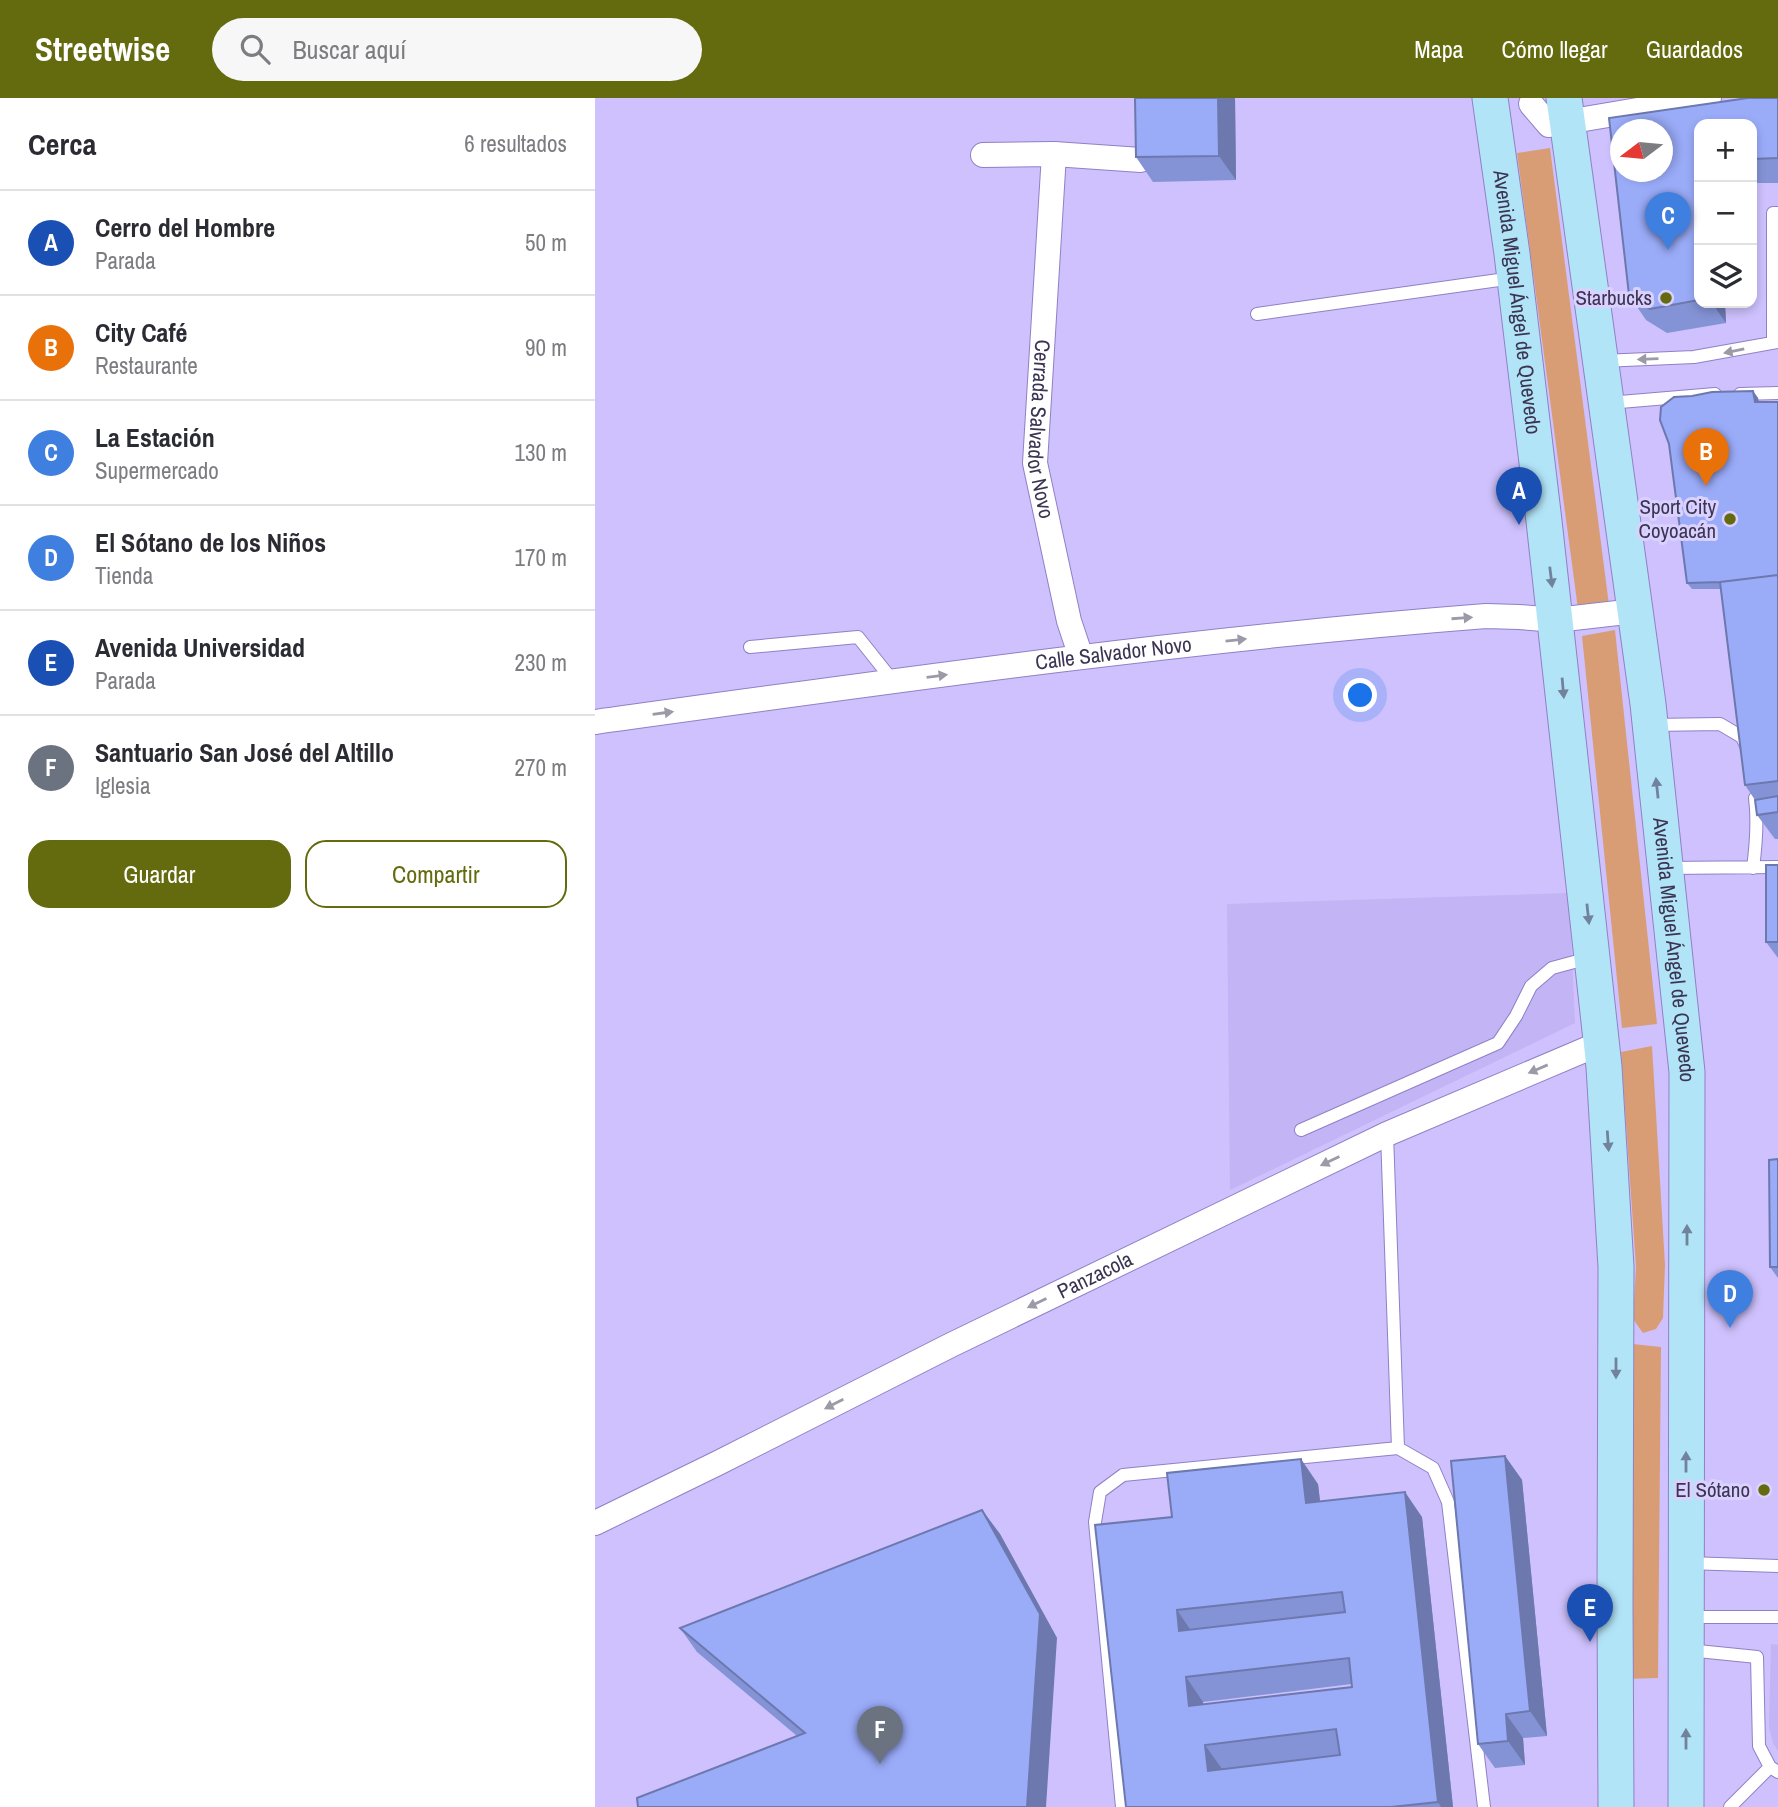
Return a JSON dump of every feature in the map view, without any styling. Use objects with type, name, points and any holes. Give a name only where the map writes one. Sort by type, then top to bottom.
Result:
[{"type":"main road","name":"Avenida Miguel Ángel de Quevedo","points":[[1490,104],[1515,278],[1556,620],[1601,1043],[1616,1267],[1616,1807]]},
{"type":"main road","name":"Avenida Miguel Ángel de Quevedo","points":[[1566,110],[1650,725],[1687,1072],[1686,1807]]},
{"type":"main road","points":[[1632,1807],[1646,1807]]},
{"type":"street","points":[[1490,104],[1532,101],[1549,125],[1566,110],[1709,98]]},
{"type":"street","points":[[983,155],[1054,155],[1141,160]]},
{"type":"street","name":"Cerrada Salvador Novo","points":[[1054,155],[1035,463],[1069,621],[1081,657]]},
{"type":"street","name":"Calle Salvador Novo","points":[[595,722],[1081,657],[1440,620],[1519,617],[1556,620],[1635,611]]},
{"type":"street","name":"Panzacola","points":[[595,1523],[1387,1133],[1601,1043]]},
{"type":"lane","points":[[1602,361],[1694,357],[1775,342],[1773,213],[1778,213]]},
{"type":"lane","points":[[1257,314],[1515,278]]},
{"type":"lane","points":[[1608,403],[1697,395],[1778,393]]},
{"type":"lane","points":[[750,647],[858,637],[893,681]]},
{"type":"lane","points":[[1650,725],[1720,724],[1742,737],[1750,754]]},
{"type":"lane","points":[[1753,868],[1757,813],[1754,789]]},
{"type":"lane","points":[[1666,869],[1778,867]]},
{"type":"lane","points":[[1301,1130],[1498,1043],[1531,986],[1552,968],[1592,957]]},
{"type":"lane","points":[[1387,1133],[1398,1448]]},
{"type":"lane","points":[[1122,1807],[1095,1522],[1100,1492],[1123,1475],[1398,1448],[1433,1468],[1448,1502],[1484,1807]]},
{"type":"lane","points":[[1686,1563],[1778,1566]]},
{"type":"lane","points":[[1686,1634],[1778,1616]]},
{"type":"lane","points":[[1686,1634],[1757,1657],[1759,1746],[1774,1770],[1730,1807]]},
{"type":"shaded area","points":[[1550,148],[1609,605],[1578,609],[1517,153]]},
{"type":"shaded area","points":[[1615,630],[1657,1024],[1622,1028],[1582,636]]},
{"type":"shaded area","points":[[1569,893],[1575,1023],[1230,1190],[1227,904]]},
{"type":"shaded area","points":[[1652,1046],[1665,1265],[1663,1318],[1656,1329],[1643,1333],[1633,1319],[1636,1267],[1621,1052]]},
{"type":"shaded area","points":[[1633,1344],[1661,1347],[1658,1678],[1627,1679]]},
{"type":"shaded area","points":[[1771,1644],[1778,1645],[1778,1751],[1769,1727]]},
{"type":"building","points":[[1135,98],[1218,98],[1219,156],[1136,157]]},
{"type":"building","points":[[1748,98],[1778,98],[1778,158],[1757,159],[1757,119],[1694,119],[1694,301],[1650,309],[1629,295],[1616,182],[1673,182],[1673,119],[1610,119],[1610,127],[1609,118]]},
{"type":"building","name":"Sport City Coyoacán","points":[[1753,391],[1755,402],[1778,402],[1778,575],[1687,583],[1669,444],[1660,420],[1661,407],[1674,397],[1712,392]]},
{"type":"building","points":[[1778,575],[1778,781],[1745,785],[1720,582]]},
{"type":"building","points":[[1778,796],[1778,812],[1757,815],[1755,800]]},
{"type":"building","points":[[1766,865],[1778,865],[1778,942],[1766,942]]},
{"type":"building","points":[[1778,1159],[1778,1267],[1770,1267],[1769,1160]]},
{"type":"building","points":[[1505,1456],[1530,1711],[1506,1714],[1508,1741],[1478,1744],[1451,1461]]},
{"type":"building","points":[[1301,1459],[1306,1503],[1405,1492],[1438,1802],[1391,1807],[1126,1807],[1095,1525],[1172,1517],[1167,1473]],"holes":[[[1342,1592],[1345,1612],[1179,1631],[1177,1610]],[[1349,1658],[1352,1687],[1189,1706],[1186,1677]],[[1336,1729],[1340,1755],[1208,1771],[1205,1745]]]},
{"type":"building","points":[[982,1510],[1040,1614],[1027,1807],[638,1807],[637,1798],[805,1733],[680,1628]]},
{"type":"place","name":"La Estación","points":[[1668,250]]},
{"type":"place","name":"Starbucks","points":[[1666,298]]},
{"type":"place","name":"City Café","points":[[1706,486]]},
{"type":"place","name":"Sport City Coyoacán","points":[[1730,519]]},
{"type":"place","name":"Cerro del Hombre","points":[[1519,525]]},
{"type":"place","name":"El Sótano de los Niños","points":[[1730,1328]]},
{"type":"place","name":"El Sótano","points":[[1764,1490]]},
{"type":"place","name":"Avenida Universidad","points":[[1590,1642]]},
{"type":"place","name":"Santuario San José del Altillo","points":[[880,1764]]}]
